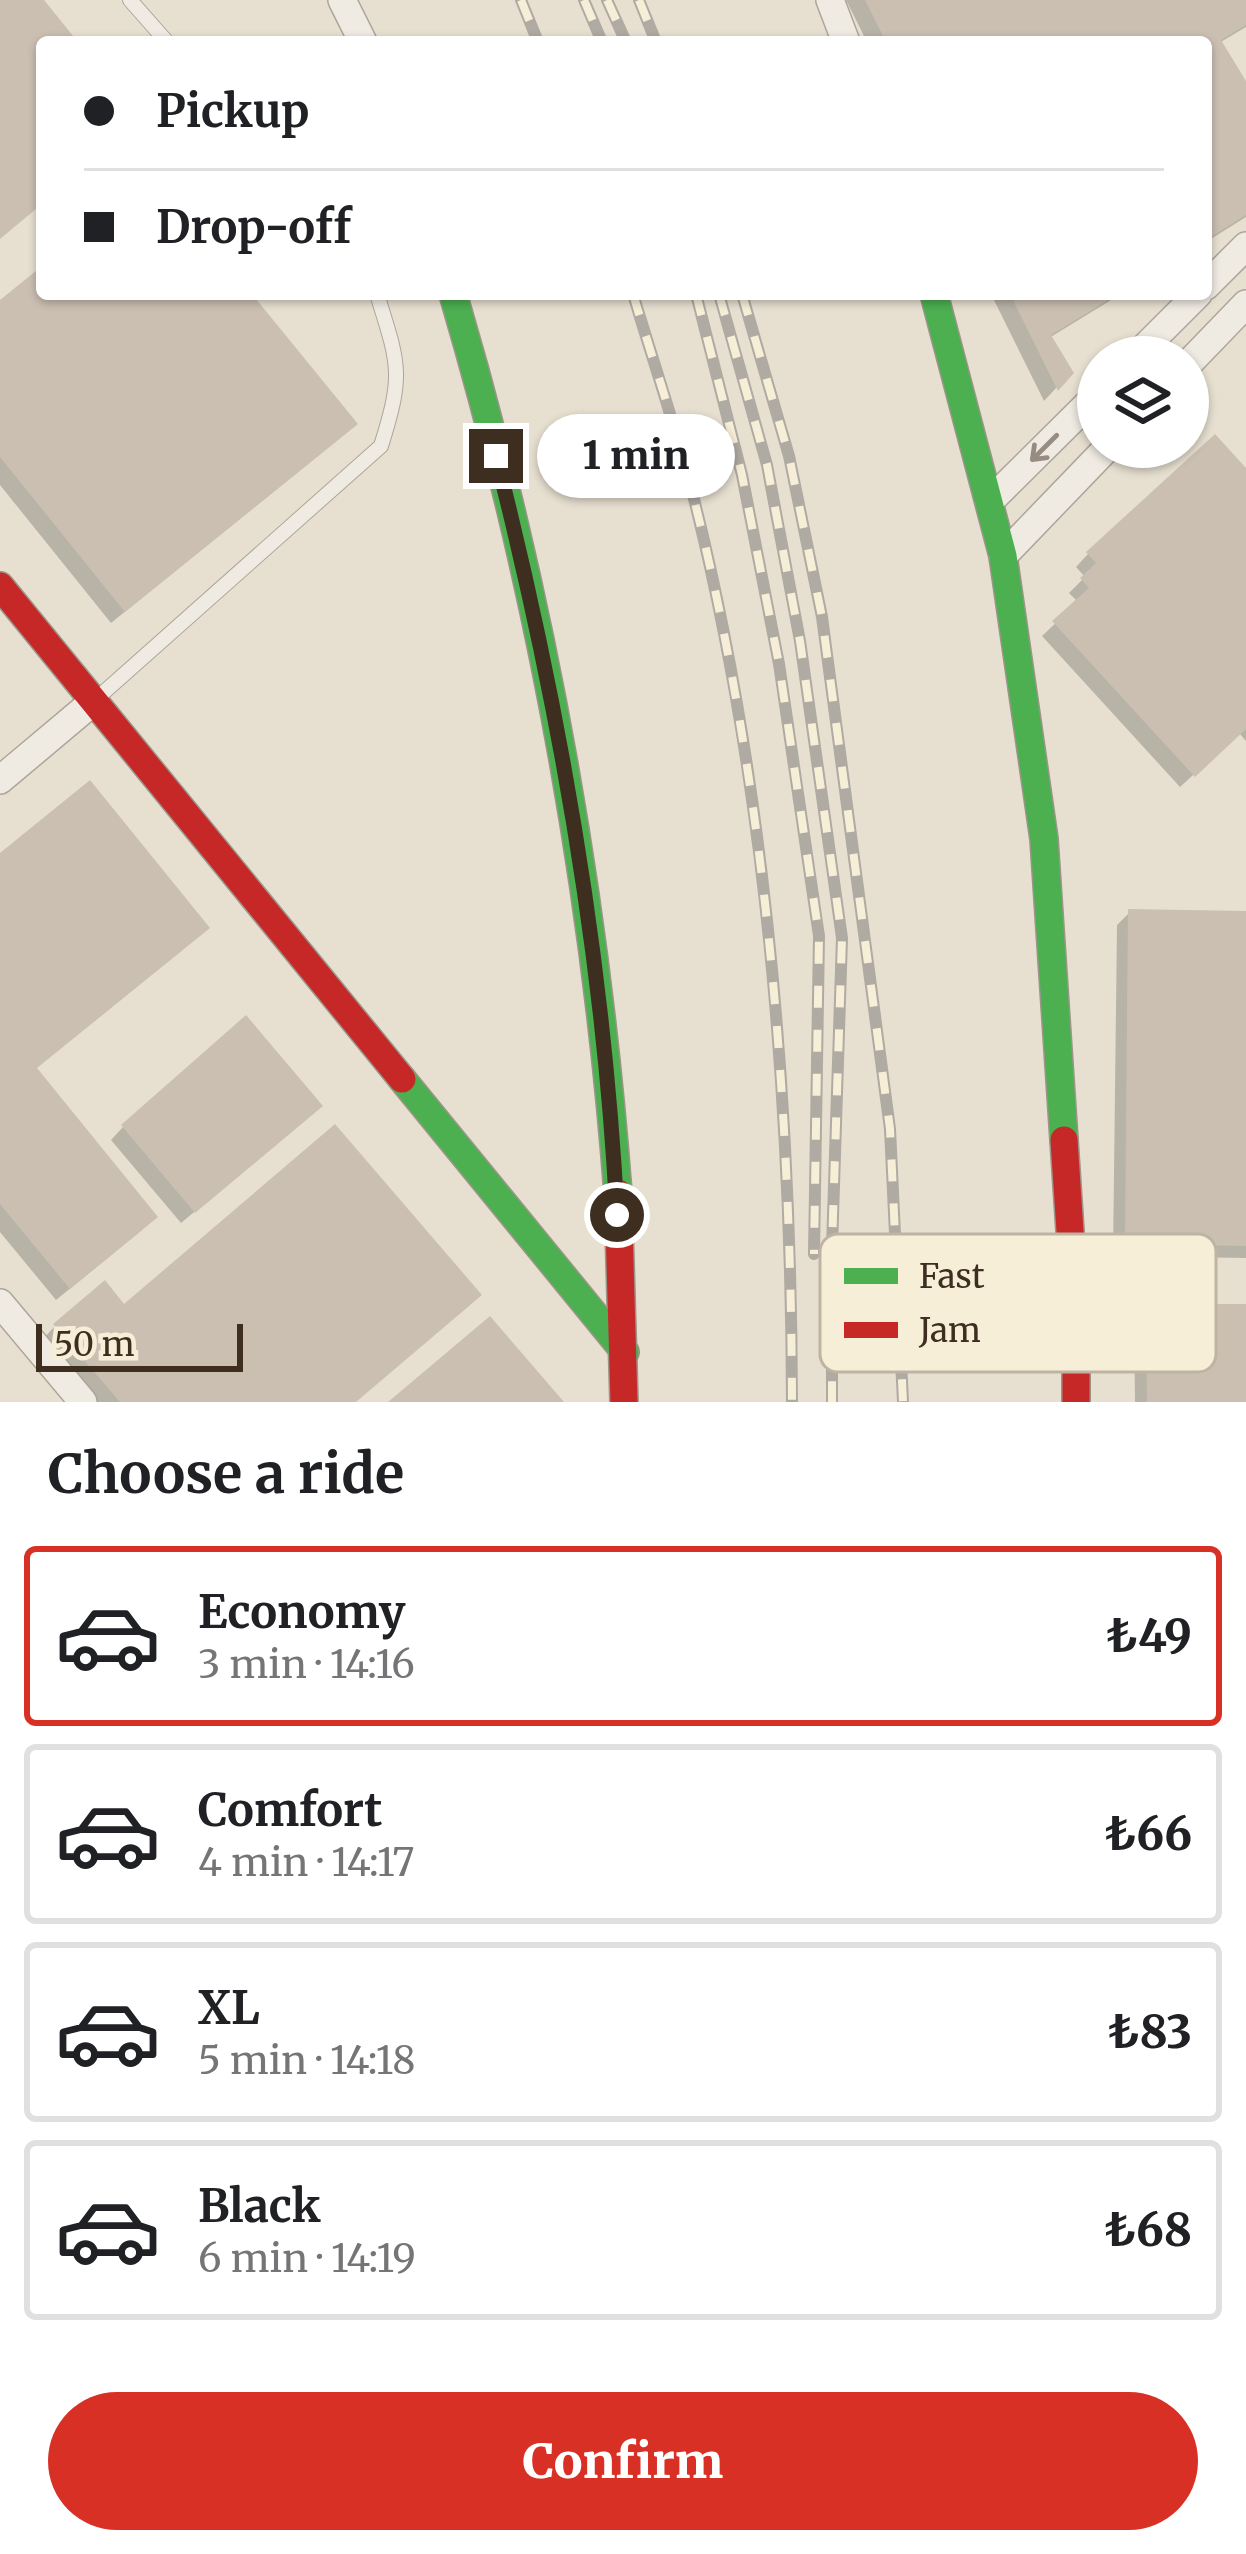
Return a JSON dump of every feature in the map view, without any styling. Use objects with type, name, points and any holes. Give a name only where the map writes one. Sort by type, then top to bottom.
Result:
[{"type":"street","points":[[342,0],[360,36]]},
{"type":"street","points":[[830,0],[844,36]]},
{"type":"street","points":[[1212,280],[1246,246]]},
{"type":"street","points":[[1209,344],[1244,310],[1212,290]]},
{"type":"street","points":[[454,300],[515,532],[573,816],[610,1078],[624,1402]]},
{"type":"street","points":[[936,300],[1003,556],[1044,839],[1070,1234]]},
{"type":"street","points":[[1156,336],[1192,300]]},
{"type":"street","points":[[989,502],[1077,415]]},
{"type":"street","points":[[1003,556],[1088,468]]},
{"type":"street","points":[[0,586],[625,1352]]},
{"type":"street","points":[[0,780],[94,701]]},
{"type":"street","points":[[0,1303],[83,1402]]},
{"type":"lane","points":[[130,0],[162,36]]},
{"type":"lane","points":[[94,701],[380,446],[398,393],[397,359],[379,300]]},
{"type":"building","points":[[0,0],[44,0],[73,36],[36,36],[36,209],[0,239]]},
{"type":"building","points":[[865,0],[1246,0],[1246,25],[1221,40],[1246,81],[1246,215],[1212,236],[1212,36],[883,36]]},
{"type":"building","points":[[36,271],[36,300],[257,300],[358,424],[125,612],[0,457],[0,300]]},
{"type":"building","points":[[1013,300],[1108,300],[1051,335],[1074,373],[1058,391]]},
{"type":"building","points":[[1215,434],[1246,468],[1246,729],[1195,777],[1052,621],[1089,588],[1080,578],[1096,563],[1086,552],[1178,468],[1209,468],[1209,439]]},
{"type":"building","points":[[90,780],[210,928],[37,1068],[158,1217],[70,1289],[0,1204],[0,853]]},
{"type":"building","points":[[1128,909],[1246,911],[1246,1246],[1216,1246],[1216,1234],[1125,1234]]},
{"type":"building","points":[[246,1015],[323,1106],[195,1213],[121,1125]]},
{"type":"building","points":[[335,1124],[482,1295],[356,1402],[120,1402],[53,1324],[105,1280],[124,1304]]},
{"type":"building","points":[[1216,1304],[1246,1304],[1246,1402],[1147,1402],[1147,1372],[1216,1372]]},
{"type":"building","points":[[490,1316],[564,1402],[388,1402]]},
{"type":"railway","points":[[521,0],[536,36]]},
{"type":"railway","points":[[584,0],[599,36]]},
{"type":"railway","points":[[607,0],[623,36]]},
{"type":"railway","points":[[639,0],[654,36]]},
{"type":"railway","points":[[635,300],[693,495],[718,605],[756,831],[779,1061],[792,1402]]},
{"type":"railway","points":[[698,300],[742,475],[779,664],[819,936],[814,1254]]},
{"type":"railway","points":[[721,300],[767,465],[800,641],[842,938],[832,1234]]},
{"type":"railway","points":[[744,300],[789,456],[822,617],[890,1129],[895,1234]]},
{"type":"railway","points":[[832,1372],[832,1402]]},
{"type":"railway","points":[[902,1372],[903,1402]]},
{"type":"traffic: fast","points":[[455,300],[512,515],[559,739],[595,966],[618,1193]]},
{"type":"traffic: fast","points":[[936,300],[1003,556],[1044,839],[1064,1140]]},
{"type":"traffic: fast","points":[[402,1079],[625,1352]]},
{"type":"traffic: jam","points":[[0,586],[402,1079]]},
{"type":"traffic: jam","points":[[1064,1140],[1070,1234]]},
{"type":"traffic: jam","points":[[618,1193],[624,1402]]},
{"type":"traffic: jam","points":[[1076,1372],[1076,1402]]},
{"type":"route","points":[[496,456],[573,816],[610,1078],[617,1215]]}]
